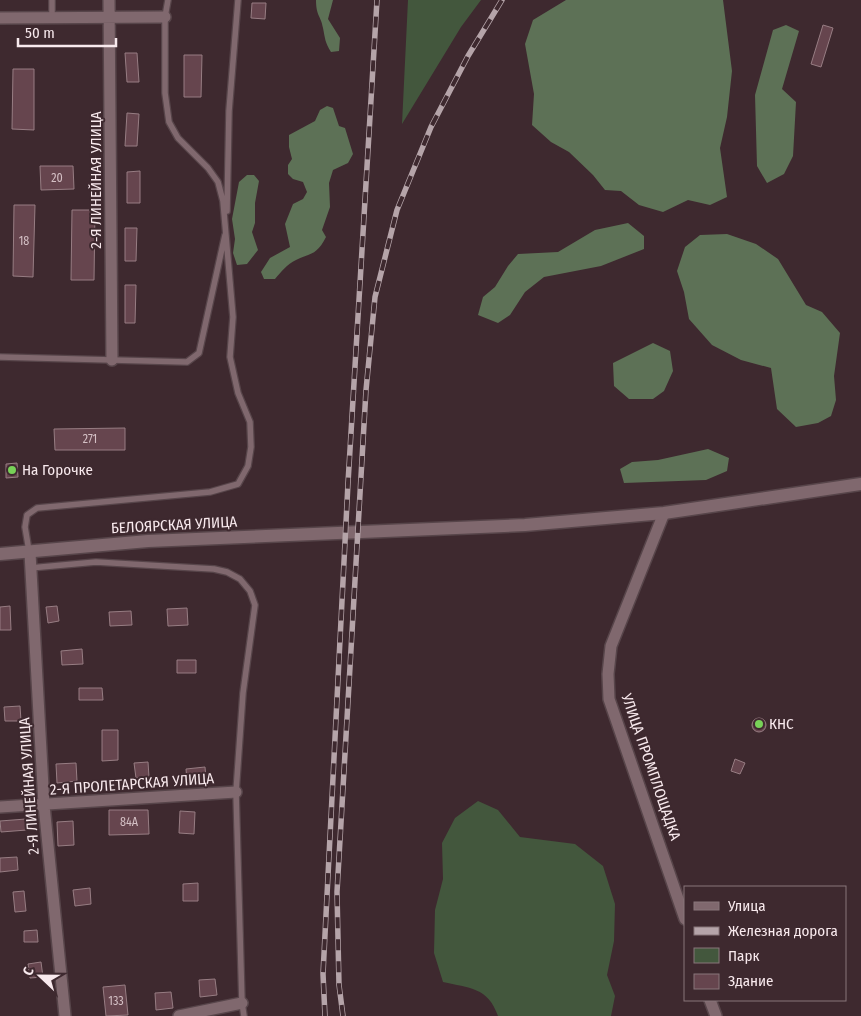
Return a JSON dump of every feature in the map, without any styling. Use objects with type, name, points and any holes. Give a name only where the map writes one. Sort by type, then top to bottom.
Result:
[{"type":"street","name":"2-Я ЛИНЕЙНАЯ УЛИЦА","points":[[110,0],[112,360]]},
{"type":"street","points":[[0,18],[165,17]]},
{"type":"street","points":[[664,513],[861,484]]},
{"type":"street","name":"БЕЛОЯРСКАЯ УЛИЦА","points":[[0,554],[30,553],[148,541],[525,525],[664,513]]},
{"type":"street","name":"УЛИЦА ПРОМПЛОЩАДКА","points":[[664,513],[611,646],[608,674],[610,699],[684,916]]},
{"type":"street","name":"2-Я ЛИНЕЙНАЯ УЛИЦА","points":[[30,553],[44,805],[65,1016]]},
{"type":"street","name":"2-Я ПРОЛЕТАРСКАЯ УЛИЦА","points":[[0,807],[236,792]]},
{"type":"street","points":[[710,1001],[716,1016]]},
{"type":"street","points":[[178,1016],[242,1003]]},
{"type":"lane","points":[[52,0],[52,18]]},
{"type":"lane","points":[[30,553],[26,527],[28,515],[37,508],[210,492],[238,484],[248,466],[251,447],[250,422],[238,393],[230,357],[233,317],[226,226],[218,182],[208,168],[178,138],[169,122],[165,93],[165,17],[168,0]]},
{"type":"lane","points":[[0,357],[187,362],[200,353],[226,226],[230,168],[229,111],[238,0]]},
{"type":"lane","points":[[30,568],[105,563],[214,569],[227,572],[240,579],[250,591],[255,605],[244,693],[236,792],[242,1003],[244,1016]]},
{"type":"green space","points":[[316,0],[333,0],[328,19],[340,38],[339,51],[331,52],[328,46]]},
{"type":"green space","points":[[408,0],[481,0],[461,27],[402,124]]},
{"type":"green space","points":[[566,0],[723,0],[732,71],[727,117],[720,148],[727,197],[710,205],[688,200],[663,212],[639,205],[621,191],[605,190],[593,175],[569,152],[551,142],[532,125],[534,94],[525,44],[533,20]]},
{"type":"green space","points":[[786,25],[799,31],[782,89],[796,102],[793,156],[784,174],[767,183],[757,166],[755,95],[773,30]]},
{"type":"green space","points":[[327,106],[333,108],[339,126],[345,128],[353,154],[348,163],[333,170],[329,183],[330,207],[322,230],[326,237],[317,250],[284,268],[275,279],[264,279],[261,272],[270,258],[290,247],[285,224],[293,204],[303,199],[307,192],[303,182],[293,179],[288,174],[288,165],[292,159],[289,135],[315,121],[320,110]]},
{"type":"green space","points":[[247,175],[254,175],[259,181],[255,203],[255,223],[252,232],[258,250],[247,264],[237,265],[233,253],[235,239],[232,219],[239,182]]},
{"type":"green space","points":[[628,223],[644,236],[644,249],[601,266],[544,277],[525,292],[510,315],[498,323],[478,315],[483,297],[495,287],[518,254],[558,252],[595,230]]},
{"type":"green space","points":[[727,234],[756,244],[778,259],[806,305],[822,312],[840,333],[834,376],[836,400],[831,416],[818,423],[796,427],[777,409],[771,368],[741,360],[712,345],[689,319],[684,292],[677,271],[685,247],[700,235]]},
{"type":"green space","points":[[653,343],[670,351],[673,371],[664,391],[653,399],[629,399],[614,386],[613,363]]},
{"type":"green space","points":[[708,449],[729,458],[727,471],[706,480],[624,483],[620,469],[632,462],[658,460]]},
{"type":"green space","points":[[478,801],[498,810],[520,837],[575,844],[603,866],[615,904],[614,941],[607,975],[615,996],[611,1016],[498,1016],[494,1006],[483,994],[476,990],[443,982],[434,953],[435,910],[443,879],[442,843],[455,818]]},
{"type":"building","points":[[252,3],[266,3],[265,19],[251,18]]},
{"type":"building","points":[[823,25],[833,28],[821,67],[811,64]]},
{"type":"building","points":[[125,53],[137,53],[139,82],[127,82]]},
{"type":"building","points":[[184,55],[202,55],[201,97],[184,97]]},
{"type":"building","points":[[13,69],[34,69],[34,130],[12,129]]},
{"type":"building","points":[[127,113],[139,114],[137,146],[125,146]]},
{"type":"building","points":[[40,166],[73,166],[74,189],[41,190]]},
{"type":"building","points":[[140,171],[140,203],[127,203],[127,172]]},
{"type":"building","points":[[14,205],[35,205],[33,277],[13,276]]},
{"type":"building","points":[[72,210],[95,210],[94,280],[71,280]]},
{"type":"building","points":[[125,228],[137,228],[136,261],[125,261]]},
{"type":"building","points":[[125,285],[136,285],[135,323],[125,323]]},
{"type":"building","points":[[125,428],[125,450],[55,450],[54,429]]},
{"type":"building","name":"На Горочке","points":[[17,463],[18,477],[6,478],[6,464]]},
{"type":"building","points":[[10,606],[11,630],[0,630],[0,607]]},
{"type":"building","points":[[57,606],[59,621],[48,623],[46,607]]},
{"type":"building","points":[[187,608],[188,625],[168,626],[167,609]]},
{"type":"building","points":[[131,611],[132,625],[110,626],[109,612]]},
{"type":"building","points":[[82,649],[83,664],[62,665],[61,651]]},
{"type":"building","points":[[177,660],[196,660],[196,673],[177,673]]},
{"type":"building","points":[[79,688],[102,688],[103,700],[79,700]]},
{"type":"building","points":[[20,706],[21,721],[5,721],[4,707]]},
{"type":"building","name":"КНС","points":[[756,718],[762,718],[766,725],[762,732],[756,732],[752,728],[752,722]]},
{"type":"building","points":[[102,730],[118,730],[118,760],[102,761]]},
{"type":"building","points":[[735,759],[745,763],[740,774],[731,771]]},
{"type":"building","points":[[148,762],[149,777],[136,778],[134,763]]},
{"type":"building","points":[[76,763],[77,781],[57,783],[56,764]]},
{"type":"building","points":[[205,767],[206,779],[187,781],[186,769]]},
{"type":"building","points":[[109,810],[148,810],[149,834],[109,835]]},
{"type":"building","points":[[180,811],[195,812],[194,834],[179,833]]},
{"type":"building","points":[[26,819],[27,830],[1,832],[0,821]]},
{"type":"building","points":[[73,821],[74,845],[58,846],[57,822]]},
{"type":"building","points":[[17,857],[18,870],[0,872],[0,858]]},
{"type":"building","points":[[198,883],[198,901],[183,901],[183,884]]},
{"type":"building","points":[[90,888],[91,904],[75,906],[73,890]]},
{"type":"building","points":[[24,891],[26,911],[15,912],[13,892]]},
{"type":"building","points":[[37,930],[38,942],[24,942],[24,931]]},
{"type":"building","points":[[41,962],[43,977],[30,978],[28,964]]},
{"type":"building","points":[[215,979],[217,995],[200,997],[199,980]]},
{"type":"building","points":[[125,985],[128,1015],[106,1016],[103,987]]},
{"type":"building","points":[[171,992],[173,1008],[156,1010],[155,993]]},
{"type":"railway","points":[[325,1016],[323,974],[348,483],[377,0]]},
{"type":"railway","points":[[343,1016],[339,985],[337,892],[366,390],[375,297],[397,210],[431,127],[468,56],[502,0]]},
{"type":"place","name":"На Горочке","points":[[12,470]]},
{"type":"place","name":"КНС","points":[[759,724]]}]
